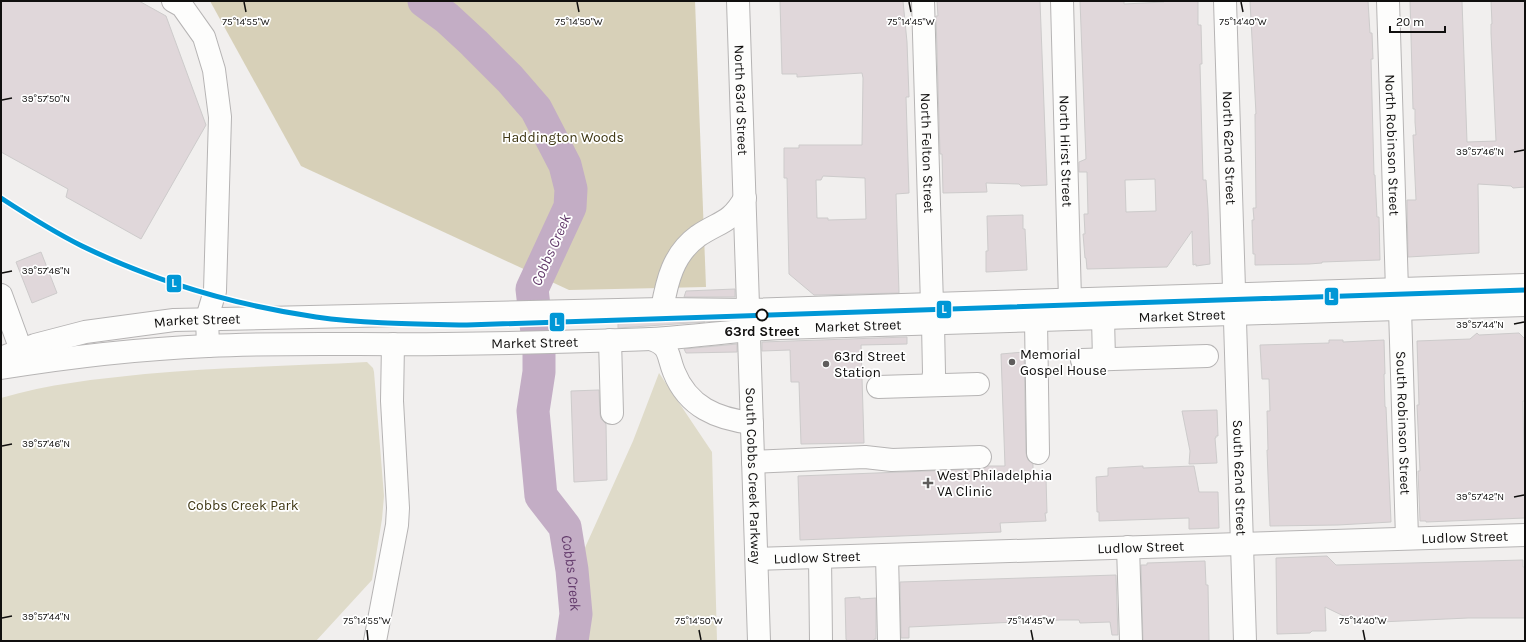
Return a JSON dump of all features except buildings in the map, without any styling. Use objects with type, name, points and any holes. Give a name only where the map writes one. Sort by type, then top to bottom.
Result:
[{"type":"main road","points":[[173,1],[182,6],[204,37],[214,70],[220,117],[216,291],[207,318],[208,346]]},
{"type":"main road","name":"North 63rd Street","points":[[738,1],[748,320]]},
{"type":"main road","name":"North Felton Street","points":[[923,1],[934,373],[932,385]]},
{"type":"main road","name":"North Hirst Street","points":[[1062,1],[1070,300]]},
{"type":"main road","name":"North 62nd Street","points":[[1225,1],[1235,304]]},
{"type":"main road","name":"North Robinson Street","points":[[1388,1],[1398,299]]},
{"type":"main road","points":[[662,309],[668,280],[680,253],[699,235],[733,215],[745,198]]},
{"type":"main road","name":"Market Street","points":[[1398,299],[1525,285]]},
{"type":"main road","points":[[1,295],[21,350]]},
{"type":"main road","name":"Market Street","points":[[1,358],[35,345],[85,332],[174,320],[207,318],[480,314],[662,309],[748,320],[932,314],[1070,300],[1235,304],[1398,299],[1525,305]]},
{"type":"main road","name":"South Robinson Street","points":[[1398,299],[1407,538]]},
{"type":"main road","name":"Market Street","points":[[932,314],[1036,320],[1103,318],[1235,304]]},
{"type":"main road","name":"South 62nd Street","points":[[1235,304],[1245,641]]},
{"type":"main road","points":[[1103,318],[1104,360]]},
{"type":"main road","name":"Market Street","points":[[1,368],[59,359],[159,349],[208,346],[258,344],[480,343],[652,339],[748,320]]},
{"type":"main road","name":"South Cobbs Creek Parkway","points":[[748,320],[759,641]]},
{"type":"main road","points":[[1036,320],[1038,453]]},
{"type":"main road","points":[[652,339],[663,345],[666,349],[680,385],[688,396],[700,406],[720,417],[752,423]]},
{"type":"main road","points":[[610,340],[612,413]]},
{"type":"main road","points":[[374,641],[397,525],[398,508],[392,401],[393,344]]},
{"type":"main road","points":[[1082,360],[1208,356]]},
{"type":"main road","points":[[878,387],[978,384]]},
{"type":"main road","points":[[753,462],[865,457],[892,460],[980,457]]},
{"type":"main road","name":"Ludlow Street","points":[[756,559],[1525,534]]},
{"type":"main road","points":[[1128,547],[1131,641]]},
{"type":"main road","points":[[887,555],[889,641]]},
{"type":"main road","points":[[820,557],[821,641]]},
{"type":"green space","name":"Haddington Woods","points":[[210,1],[695,1],[706,287],[569,290],[301,166]]},
{"type":"green space","name":"Cobbs Creek Park","points":[[367,362],[373,368],[374,372],[384,496],[382,519],[372,580],[316,641],[1,641],[1,398],[36,389],[90,380],[145,374],[228,368]]},
{"type":"green space","points":[[659,373],[712,452],[717,641],[563,641],[570,581],[633,441]]},
{"type":"waterway","name":"Cobbs Creek","points":[[424,1],[447,18],[474,43],[510,79],[536,109],[565,165],[571,189],[570,207],[532,289],[539,350],[539,372],[533,411],[541,496],[565,527],[572,570],[576,614],[572,641]]},
{"type":"transit line","name":"L","points":[[1,198],[61,235],[82,246],[138,271],[167,281],[225,299],[285,312],[316,317],[373,322],[467,325],[1525,290]]},
{"type":"place","name":"63rd Street","points":[[762,315]]},
{"type":"place","name":"Memorial Gospel House","points":[[1012,362]]},
{"type":"place","name":"63rd Street Station","points":[[826,364]]},
{"type":"place","name":"West Philadelphia VA Clinic","points":[[928,483]]}]
